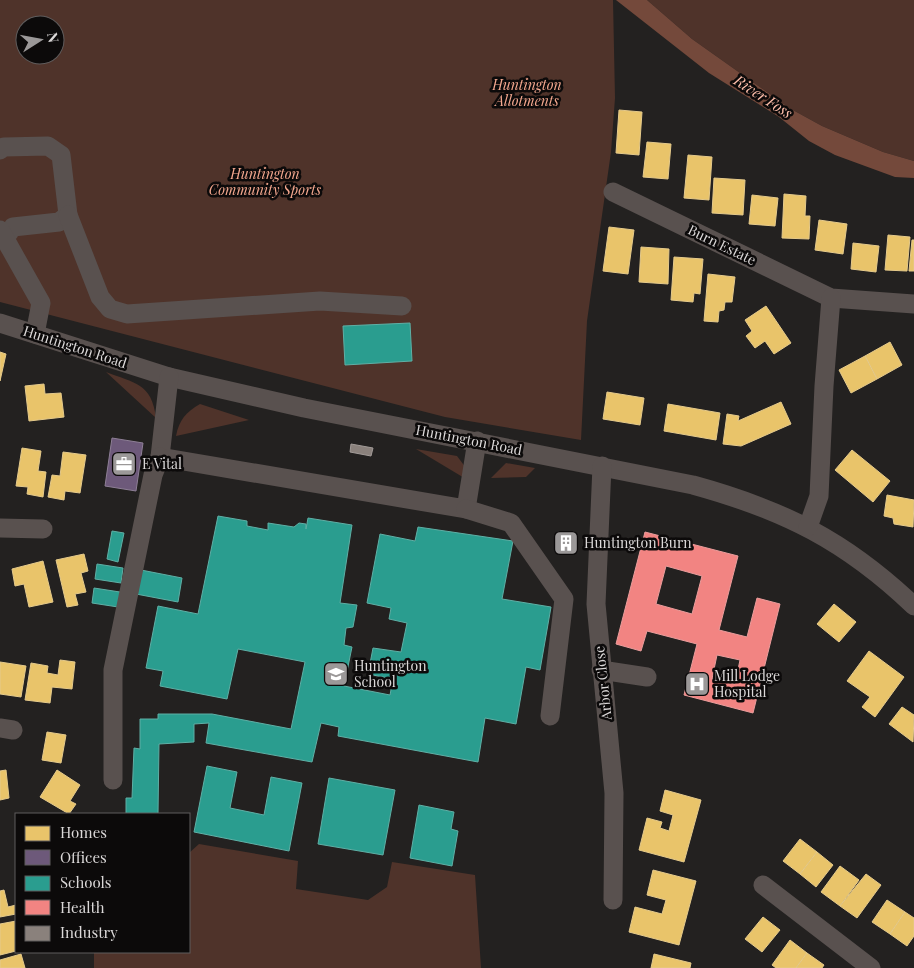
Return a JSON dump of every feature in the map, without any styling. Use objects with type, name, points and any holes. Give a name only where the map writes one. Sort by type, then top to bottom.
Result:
[{"type":"street","points":[[0,150],[4,148],[48,146],[61,155],[68,216],[100,297],[110,310],[127,314],[320,301],[402,306]]},
{"type":"street","name":"Burn Estate","points":[[613,192],[831,298],[914,304]]},
{"type":"street","points":[[35,334],[41,303],[3,234],[13,227],[58,222],[68,216]]},
{"type":"street","points":[[808,527],[819,496],[824,386],[831,298]]},
{"type":"street","name":"Huntington Road","points":[[0,323],[169,378],[304,408],[694,485],[732,496],[808,527],[848,551],[882,576],[914,606]]},
{"type":"street","points":[[113,780],[113,670],[153,474],[160,457],[169,378]]},
{"type":"street","points":[[466,509],[477,441]]},
{"type":"street","points":[[160,457],[466,509],[511,523],[564,599],[550,716]]},
{"type":"street","name":"Arbor Close","points":[[602,466],[596,604],[614,794],[613,900]]},
{"type":"street","points":[[0,528],[43,529]]},
{"type":"street","points":[[601,670],[646,677]]},
{"type":"street","points":[[764,885],[871,968]]},
{"type":"green space","name":"Huntington Community Sports","points":[[0,0],[613,0],[615,98],[611,152],[587,321],[581,440],[445,417],[0,302]]},
{"type":"green space","points":[[647,0],[914,0],[914,161],[883,152],[822,126],[791,109],[692,39]]},
{"type":"green space","points":[[106,372],[133,382],[146,391],[154,406],[156,418]]},
{"type":"green space","points":[[200,404],[249,420],[176,436],[179,425],[184,417]]},
{"type":"green space","points":[[416,449],[457,456],[466,468],[466,479]]},
{"type":"green space","points":[[506,463],[535,468],[526,477],[491,478]]},
{"type":"green space","points":[[199,844],[298,861],[296,889],[368,900],[387,887],[392,862],[475,875],[481,968],[94,968],[94,953],[190,953],[190,852]]},
{"type":"water","name":"River Foss","points":[[616,0],[647,0],[692,39],[791,109],[822,126],[883,152],[914,161],[914,178],[895,177],[835,155],[809,141],[779,117],[709,73]]},
{"type":"building: Homes","points":[[619,110],[642,112],[639,155],[616,153]]},
{"type":"building: Homes","points":[[647,142],[671,144],[668,179],[643,177]]},
{"type":"building: Homes","points":[[688,155],[712,157],[709,200],[684,198]]},
{"type":"building: Homes","points":[[714,178],[745,180],[743,215],[712,213]]},
{"type":"building: Homes","points":[[784,194],[806,196],[805,216],[810,216],[809,239],[782,238]]},
{"type":"building: Homes","points":[[752,195],[778,198],[775,226],[749,224]]},
{"type":"building: Homes","points":[[819,220],[847,224],[843,254],[815,250]]},
{"type":"building: Homes","points":[[609,227],[634,230],[628,274],[603,271]]},
{"type":"building: Homes","points":[[888,235],[910,237],[907,271],[885,270]]},
{"type":"building: Homes","points":[[912,240],[914,240],[914,271],[909,271]]},
{"type":"building: Homes","points":[[853,243],[879,246],[876,272],[851,269]]},
{"type":"building: Homes","points":[[641,247],[669,249],[668,284],[639,282]]},
{"type":"building: Homes","points":[[674,257],[703,259],[700,294],[694,293],[693,302],[671,300]]},
{"type":"building: Homes","points":[[708,274],[735,277],[732,302],[725,302],[724,310],[719,311],[718,322],[704,321]]},
{"type":"building: Homes","points":[[766,306],[791,343],[774,354],[765,341],[755,348],[746,336],[752,331],[745,320]]},
{"type":"building: Homes","points":[[890,342],[902,365],[877,379],[865,356]]},
{"type":"building: Homes","points":[[0,352],[6,354],[0,381]]},
{"type":"building: Homes","points":[[865,356],[877,379],[851,393],[839,370]]},
{"type":"building: Homes","points":[[44,384],[45,394],[61,393],[64,417],[29,421],[25,386]]},
{"type":"building: Homes","points":[[607,392],[644,398],[640,425],[603,419]]},
{"type":"building: Homes","points":[[781,402],[791,424],[741,446],[723,444],[727,414],[739,416],[738,421]]},
{"type":"building: Homes","points":[[668,404],[720,413],[716,440],[664,431]]},
{"type":"building: Homes","points":[[22,448],[41,451],[38,471],[46,472],[43,497],[27,494],[28,487],[16,486]]},
{"type":"building: Homes","points":[[852,450],[890,481],[873,502],[835,470]]},
{"type":"building: Homes","points":[[63,452],[86,455],[80,493],[65,491],[64,500],[48,497],[52,475],[60,476]]},
{"type":"building: Homes","points":[[887,495],[914,500],[913,527],[894,524],[893,518],[884,516]]},
{"type":"building: Homes","points":[[84,554],[88,571],[81,573],[86,592],[75,594],[78,605],[67,607],[56,560]]},
{"type":"building: Homes","points":[[43,561],[53,602],[29,607],[24,584],[15,586],[12,569]]},
{"type":"building: Homes","points":[[834,604],[856,622],[839,642],[817,624]]},
{"type":"building: Homes","points":[[869,651],[904,677],[875,717],[862,707],[870,697],[847,681]]},
{"type":"building: Homes","points":[[60,660],[75,662],[72,689],[52,687],[50,703],[25,700],[31,663],[48,666],[47,673],[58,675]]},
{"type":"building: Homes","points":[[0,662],[26,666],[21,697],[0,694]]},
{"type":"building: Homes","points":[[902,707],[914,715],[913,742],[889,724]]},
{"type":"building: Homes","points":[[47,732],[66,735],[61,763],[42,760]]},
{"type":"building: Homes","points":[[6,770],[9,798],[0,800],[0,771]]},
{"type":"building: Homes","points":[[57,770],[80,785],[70,801],[76,804],[70,813],[40,797]]},
{"type":"building: Homes","points":[[665,790],[701,800],[684,862],[639,850],[647,818],[662,822],[660,828],[669,831],[673,815],[660,811]]},
{"type":"building: Homes","points":[[800,839],[817,852],[800,874],[783,861]]},
{"type":"building: Homes","points":[[817,852],[833,865],[816,887],[800,874]]},
{"type":"building: Homes","points":[[840,866],[859,880],[840,906],[821,892]]},
{"type":"building: Homes","points":[[653,870],[696,881],[679,945],[629,932],[635,907],[662,914],[666,900],[647,895]]},
{"type":"building: Homes","points":[[866,874],[881,885],[857,918],[840,906]]},
{"type":"building: Homes","points":[[4,890],[8,907],[15,905],[15,914],[0,917],[0,891]]},
{"type":"building: Homes","points":[[887,900],[905,912],[890,934],[872,922]]},
{"type":"building: Homes","points":[[905,912],[914,918],[914,936],[907,946],[890,934]]},
{"type":"building: Homes","points":[[763,917],[780,930],[762,952],[745,939]]},
{"type":"building: Homes","points":[[15,921],[15,951],[0,955],[0,924]]},
{"type":"building: Homes","points":[[790,940],[807,953],[796,968],[776,968],[772,965]]},
{"type":"building: Homes","points":[[807,953],[824,965],[822,968],[796,968]]},
{"type":"building: Homes","points":[[21,954],[25,968],[0,968],[0,960]]},
{"type":"building: Homes","points":[[654,954],[691,963],[690,968],[651,968]]},
{"type":"building: Offices","name":"E Vital","points":[[112,438],[143,443],[136,491],[105,486]]},
{"type":"building: Schools","points":[[410,323],[412,361],[345,365],[343,326]]},
{"type":"building: Schools","points":[[218,516],[247,521],[247,526],[268,530],[268,523],[294,527],[299,523],[306,524],[306,529],[308,518],[352,525],[340,603],[357,605],[353,627],[346,628],[344,645],[352,647],[344,686],[390,695],[393,679],[368,674],[373,648],[401,652],[407,623],[389,619],[391,608],[367,603],[380,534],[415,541],[418,527],[513,541],[502,599],[551,607],[540,670],[526,667],[516,724],[485,718],[478,762],[338,736],[339,727],[321,723],[312,762],[206,743],[209,723],[194,724],[194,742],[159,744],[158,813],[126,813],[126,798],[132,798],[134,748],[140,749],[140,719],[158,719],[158,714],[212,714],[291,729],[305,662],[238,649],[227,699],[160,686],[163,671],[146,668],[158,606],[198,614]]},
{"type":"building: Schools","points":[[112,531],[124,533],[118,562],[107,559]]},
{"type":"building: Schools","points":[[97,564],[123,568],[121,583],[95,579]]},
{"type":"building: Schools","points":[[141,570],[182,578],[178,602],[136,594]]},
{"type":"building: Schools","points":[[94,588],[120,592],[118,607],[92,603]]},
{"type":"building: Schools","points":[[207,766],[237,772],[230,808],[264,815],[271,777],[302,783],[289,851],[194,832]]},
{"type":"building: Schools","points":[[329,778],[395,790],[383,855],[318,844]]},
{"type":"building: Schools","points":[[419,805],[454,812],[451,829],[458,831],[452,866],[410,858]]},
{"type":"building: Health","points":[[645,532],[738,556],[719,630],[747,637],[757,598],[780,604],[753,713],[684,695],[697,644],[647,631],[641,651],[616,644]],"holes":[[[666,566],[702,576],[692,614],[656,604]],[[717,655],[740,660],[735,684],[712,679]]]},
{"type":"building: Industry","points":[[351,444],[373,448],[371,456],[350,452]]},
{"type":"building: Industry","name":"Huntington Burn","points":[[563,534],[573,535],[570,553],[560,551]]},
{"type":"place","name":"E Vital","points":[[124,464]]},
{"type":"place","name":"Huntington Burn","points":[[566,543]]},
{"type":"place","name":"Huntington School","points":[[336,674]]},
{"type":"place","name":"Mill Lodge Hospital","points":[[697,684]]},
{"type":"park label","name":"Huntington Allotments","points":[[527,94]]}]
